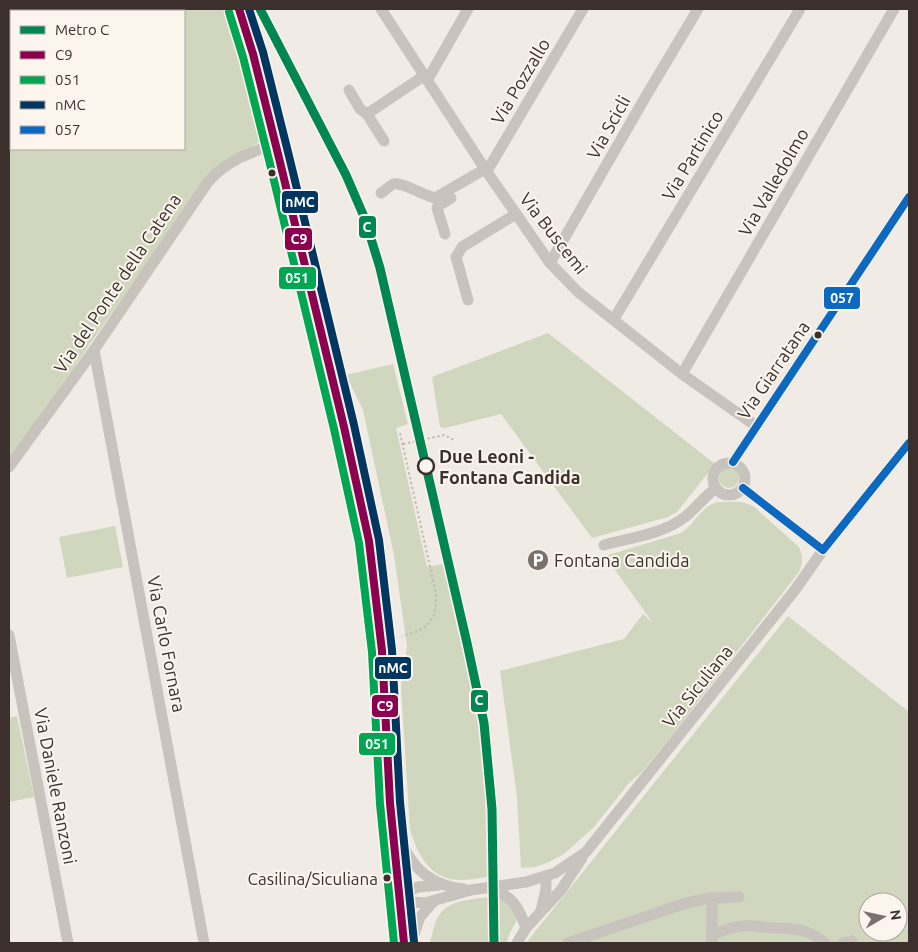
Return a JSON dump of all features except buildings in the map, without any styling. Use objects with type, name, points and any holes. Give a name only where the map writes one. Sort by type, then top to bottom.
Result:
[{"type":"main road","points":[[239,9],[253,54],[344,427],[370,548],[382,651],[390,803],[404,943]]},
{"type":"street","name":"Via Buscemi","points":[[381,9],[487,172],[550,263],[572,287],[682,374],[756,426]]},
{"type":"street","points":[[367,114],[426,77],[468,9]]},
{"type":"street","name":"Via Pozzallo","points":[[487,172],[583,9]]},
{"type":"street","name":"Via Scicli","points":[[550,263],[698,9]]},
{"type":"street","name":"Via Partinico","points":[[614,319],[800,9]]},
{"type":"street","name":"Via Valledolmo","points":[[682,374],[894,9]]},
{"type":"street","points":[[349,90],[360,109],[367,114],[384,141]]},
{"type":"street","name":"Via del Ponte della Catena","points":[[9,467],[94,350],[212,178],[224,166],[236,158],[275,144]]},
{"type":"street","points":[[381,193],[393,184],[400,184],[428,197],[435,198],[487,172]]},
{"type":"street","points":[[445,234],[438,206],[487,172]]},
{"type":"street","name":"Via Giarratana","points":[[733,462],[909,197]]},
{"type":"street","points":[[468,300],[456,257],[462,247],[516,214]]},
{"type":"street","name":"Via Carlo Fornara","points":[[94,350],[204,943]]},
{"type":"street","name":"Via Siculiana","points":[[471,890],[516,884],[546,876],[565,867],[586,852],[795,590],[823,550],[909,443]]},
{"type":"street","points":[[733,462],[742,468],[746,480],[743,488],[738,493],[725,495],[716,488],[713,477],[716,468],[724,463],[733,462]]},
{"type":"street","points":[[604,545],[670,525],[684,517],[716,488]]},
{"type":"street","points":[[743,488],[823,550]]},
{"type":"street","name":"Via Daniele Ranzoni","points":[[9,635],[68,943]]},
{"type":"street","points":[[390,803],[400,837],[410,858],[424,875],[440,884],[471,890]]},
{"type":"street","points":[[518,943],[526,928],[561,890],[586,852]]},
{"type":"street","points":[[541,911],[546,889],[546,876]]},
{"type":"street","points":[[398,896],[418,887],[440,884]]},
{"type":"street","points":[[487,888],[504,895],[514,902],[526,928]]},
{"type":"street","points":[[398,896],[408,901],[419,903],[434,901],[471,890]]},
{"type":"street","points":[[568,943],[686,903],[710,898],[739,897]]},
{"type":"street","points":[[710,898],[712,905],[711,939]]},
{"type":"street","points":[[411,943],[420,917],[434,901]]},
{"type":"street","points":[[711,939],[728,929],[751,926],[795,928],[811,934],[825,943]]},
{"type":"path","points":[[400,433],[435,589],[437,606],[433,618],[425,626],[414,633],[402,636]]},
{"type":"path","points":[[403,444],[444,435],[454,440]]},
{"type":"green space","points":[[231,9],[245,56],[265,139],[225,161],[201,187],[90,344],[9,464],[9,95],[10,150],[185,150],[185,10],[116,10]]},
{"type":"green space","points":[[548,333],[715,464],[677,512],[668,517],[592,538],[501,414],[445,428],[440,427],[432,377]]},
{"type":"green space","points":[[393,364],[408,424],[396,428],[427,567],[443,564],[477,716],[485,788],[487,877],[459,880],[449,879],[440,875],[426,863],[416,847],[410,829],[401,688],[407,646],[394,555],[363,410],[346,375]]},
{"type":"green space","points":[[729,468],[736,471],[739,478],[736,485],[729,488],[722,485],[719,478],[722,471]]},
{"type":"green space","points":[[718,502],[742,502],[753,506],[799,547],[802,560],[799,572],[675,731],[642,772],[629,783],[594,827],[564,854],[535,867],[521,868],[517,797],[500,671],[624,639],[643,614],[653,623],[605,556],[681,533],[707,507]]},
{"type":"green space","points":[[115,526],[123,567],[67,578],[59,537]]},
{"type":"green space","points":[[788,616],[909,712],[909,943],[526,943]]},
{"type":"green space","points":[[17,716],[34,797],[9,802],[9,718]]},
{"type":"green space","points":[[498,896],[519,914],[507,943],[429,943],[438,917],[449,906],[465,900]]},
{"type":"metro line","name":"C","points":[[260,9],[346,175],[365,219],[380,268],[484,723],[492,809],[494,943]]},
{"type":"transit line","name":"C9","points":[[239,9],[253,54],[279,158],[344,427],[369,541],[382,651],[390,803],[404,943]]},
{"type":"transit line","name":"nMC","points":[[249,9],[263,52],[289,156],[354,425],[379,540],[392,650],[400,802],[414,942]]},
{"type":"transit line","name":"051","points":[[229,12],[243,57],[269,160],[334,429],[359,543],[372,652],[380,804],[394,943]]},
{"type":"transit line","name":"057","points":[[733,462],[909,197]]},
{"type":"transit line","name":"057","points":[[743,488],[823,550],[909,443]]},
{"type":"place","name":"Due Leoni - Fontana Candida","points":[[426,466]]},
{"type":"place","name":"Fontana Candida","points":[[538,560]]},
{"type":"place","name":"Casilina/Siculiana","points":[[387,878]]}]
